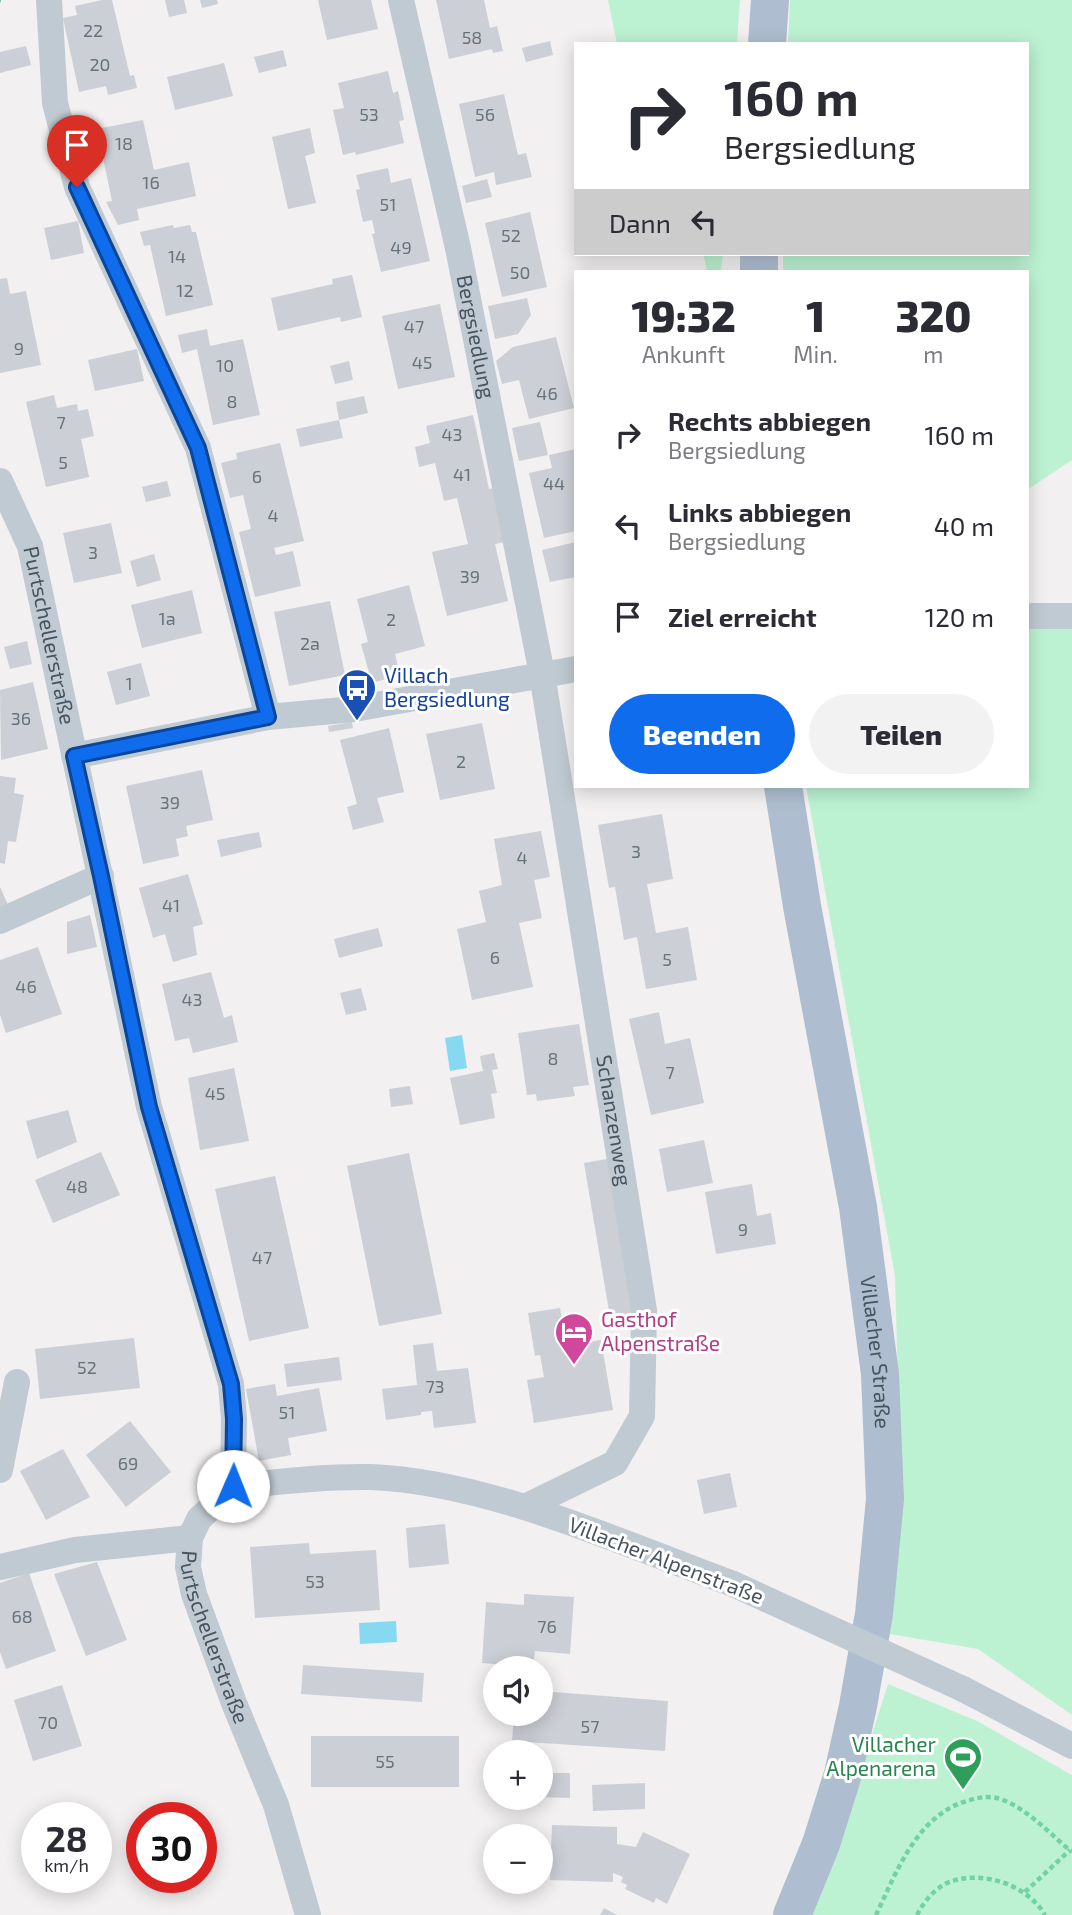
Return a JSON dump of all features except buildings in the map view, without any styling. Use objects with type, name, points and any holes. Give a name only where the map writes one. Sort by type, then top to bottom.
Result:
[{"type":"main road","points":[[767,42],[770,0]]},
{"type":"main road","name":"Villacher Straße","points":[[783,788],[802,906],[858,1207],[880,1374],[885,1499],[874,1614],[859,1706],[844,1773],[821,1844],[792,1915]]},
{"type":"street","points":[[50,0],[55,103],[77,187],[198,448],[268,717]]},
{"type":"street","name":"Bergsiedlung","points":[[401,0],[457,248],[542,674]]},
{"type":"street","name":"Purtschellerstraße","points":[[0,481],[30,546],[149,1107],[231,1384],[234,1419],[233,1486],[199,1519],[190,1538],[188,1567],[194,1594],[276,1805],[308,1915]]},
{"type":"street","points":[[1029,616],[1072,616]]},
{"type":"street","points":[[74,756],[268,717],[354,709],[574,669]]},
{"type":"street","name":"Schanzenweg","points":[[525,1507],[615,1463],[642,1416],[644,1310],[542,674]]},
{"type":"street","points":[[0,922],[101,876]]},
{"type":"street","points":[[0,1470],[17,1382]]},
{"type":"street","name":"Villacher Alpenstraße","points":[[233,1486],[298,1478],[373,1478],[449,1488],[525,1507],[733,1584],[963,1689],[1072,1746]]},
{"type":"street","points":[[0,1567],[75,1550],[190,1538]]},
{"type":"path","points":[[876,1915],[914,1843],[936,1816],[956,1804],[977,1798],[1003,1800],[1040,1825],[1071,1851],[1025,1892]]},
{"type":"path","points":[[916,1915],[933,1893],[944,1884],[962,1878],[1008,1883],[1025,1892],[1045,1915]]},
{"type":"green space","points":[[608,0],[740,0],[737,42],[617,42]]},
{"type":"green space","points":[[790,0],[1072,0],[1072,460],[1029,489],[1029,270],[783,270],[783,256],[1029,256],[1029,42],[788,42]]},
{"type":"green space","points":[[703,256],[723,256],[721,270],[707,270]]},
{"type":"green space","points":[[1029,620],[1072,620],[1072,1715],[978,1649],[890,1634],[900,1454],[895,1276],[806,788],[1029,788]]},
{"type":"green space","name":"Villacher Alpenarena","points":[[888,1684],[977,1721],[1072,1775],[1072,1915],[808,1915],[849,1807]]},
{"type":"water","points":[[462,1035],[467,1068],[450,1071],[445,1038]]},
{"type":"water","points":[[396,1621],[397,1642],[360,1644],[359,1623]]},
{"type":"place","name":"Villach Bergsiedlung","points":[[357,722]]},
{"type":"place","name":"Gasthof Alpenstraße","points":[[574,1366]]},
{"type":"place","name":"Villacher Alpenarena","points":[[963,1791]]},
{"type":"route","points":[[77,187],[198,448],[268,717],[74,756],[149,1107],[231,1384],[234,1419],[233,1486]]}]
